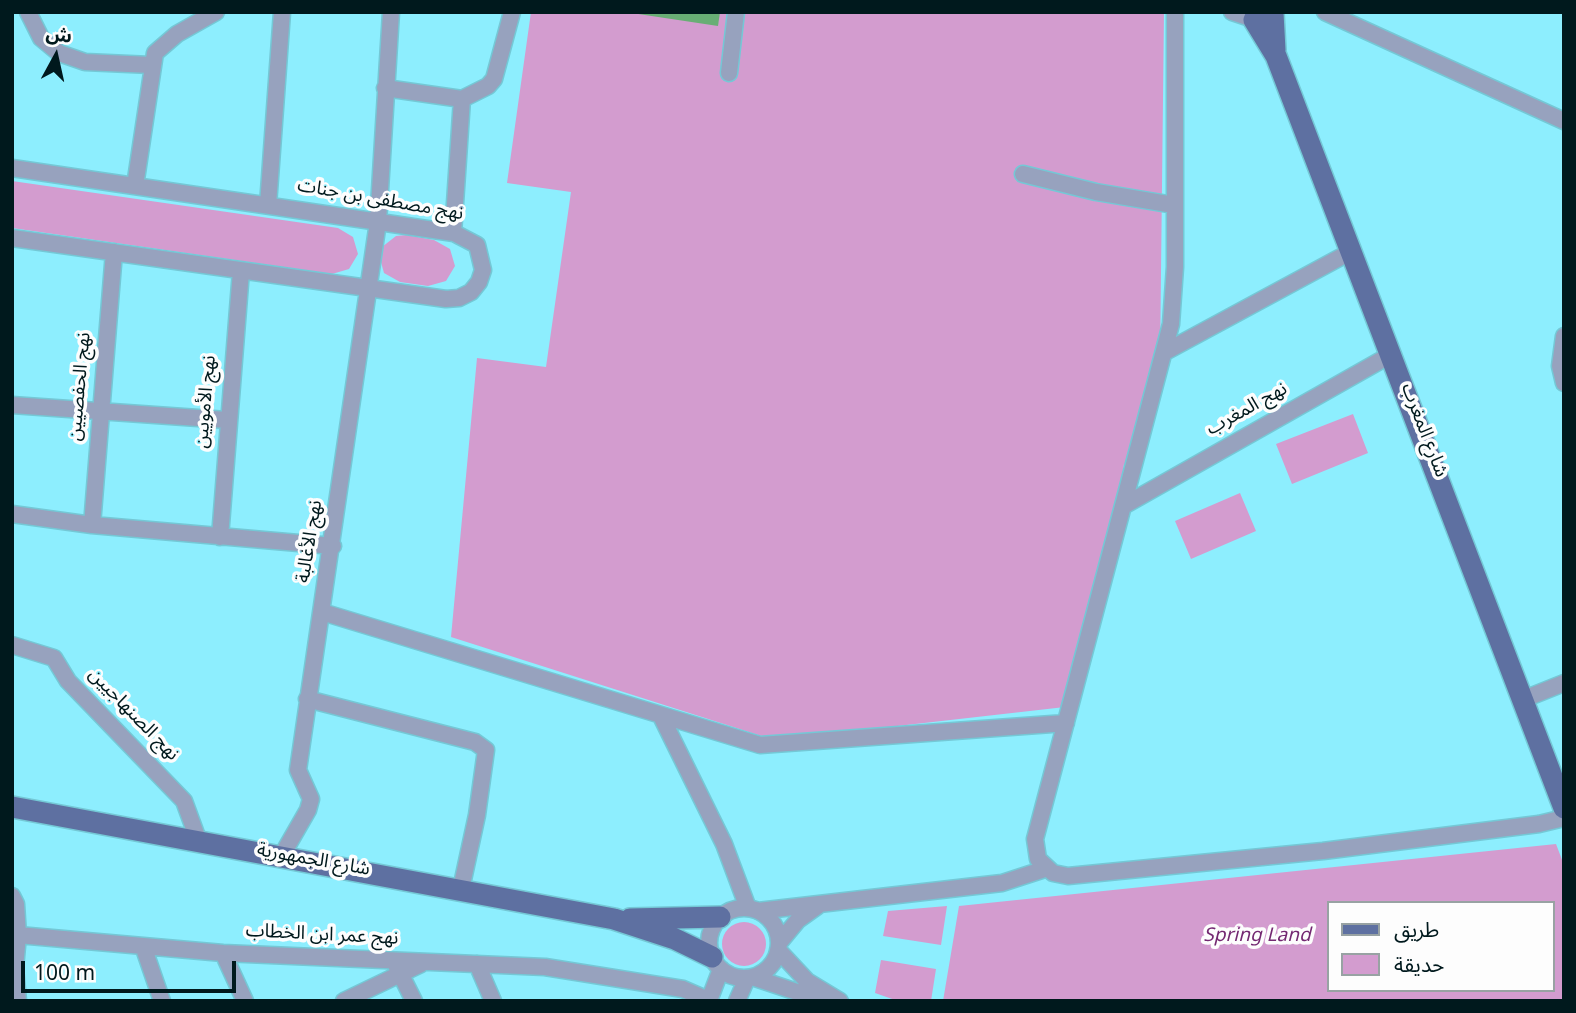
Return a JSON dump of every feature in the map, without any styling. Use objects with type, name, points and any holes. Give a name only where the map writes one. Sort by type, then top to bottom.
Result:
[{"type":"main road","name":"شارع المغرب","points":[[1255,15],[1276,55],[1564,808]]},
{"type":"main road","name":"شارع الجمهورية","points":[[12,807],[614,919],[675,939],[716,963]]},
{"type":"main road","name":"شارع الجمهورية","points":[[614,919],[725,914]]},
{"type":"street","points":[[28,12],[41,38],[59,53],[85,62],[150,65]]},
{"type":"street","points":[[135,186],[150,65],[162,44],[216,12]]},
{"type":"street","points":[[268,205],[282,12]]},
{"type":"street","name":"نهج الأغالبة","points":[[281,857],[311,802],[298,776],[378,222],[391,12]]},
{"type":"street","points":[[385,88],[462,99],[488,86],[494,79],[512,12]]},
{"type":"street","points":[[729,73],[736,12]]},
{"type":"street","points":[[1045,869],[1036,855],[1035,839],[1125,505],[1131,471],[1165,352],[1173,302],[1175,12]]},
{"type":"street","points":[[1325,12],[1564,121]]},
{"type":"street","points":[[453,233],[462,99]]},
{"type":"street","name":"نهج مصطفى بن جنات","points":[[12,168],[453,233],[467,237],[477,246],[482,257],[483,270],[479,282],[471,292],[459,298],[446,299],[12,238]]},
{"type":"street","points":[[1023,174],[1096,192],[1174,205]]},
{"type":"street","points":[[1165,352],[1352,251]]},
{"type":"street","name":"نهج الحفصيين","points":[[92,525],[114,252]]},
{"type":"street","name":"نهج الأمويين","points":[[220,537],[227,420],[241,271]]},
{"type":"street","points":[[1564,336],[1560,366],[1564,383]]},
{"type":"street","name":"نهج المغرب","points":[[1125,505],[1392,354]]},
{"type":"street","points":[[12,405],[100,414],[227,420]]},
{"type":"street","points":[[12,514],[92,525],[333,546]]},
{"type":"street","points":[[322,612],[661,716],[771,746],[923,731],[1066,723]]},
{"type":"street","name":"نهج الصنهاجيين","points":[[12,645],[54,658],[68,681],[184,801],[199,842]]},
{"type":"street","points":[[1524,699],[1564,683]]},
{"type":"street","points":[[307,699],[475,742],[486,750],[479,803],[461,889]]},
{"type":"street","points":[[661,716],[753,909],[775,925],[779,947],[807,981],[840,1001]]},
{"type":"street","points":[[725,914],[1002,883],[1045,869],[1068,876],[1350,848],[1539,824],[1564,818]]},
{"type":"street","points":[[711,1000],[716,963],[710,936],[725,914],[734,869]]},
{"type":"street","points":[[12,896],[16,904],[18,935],[15,968],[18,1001]]},
{"type":"street","points":[[737,1001],[750,977],[769,967],[798,920],[824,902]]},
{"type":"street","name":"نهج عمر ابن الخطاب","points":[[18,935],[397,968],[425,962],[584,972],[682,989],[711,1000]]},
{"type":"street","points":[[143,946],[158,1000]]},
{"type":"street","points":[[223,953],[245,1001]]},
{"type":"street","points":[[716,963],[729,974],[750,977],[824,1001]]},
{"type":"street","points":[[477,964],[493,1001]]},
{"type":"street","points":[[344,1001],[397,968],[414,1001]]},
{"type":"street","points":[[663,985],[679,1001]]},
{"type":"green space","points":[[531,12],[1164,12],[1160,359],[1133,465],[1124,464],[1119,499],[1065,707],[774,740],[451,637],[477,358],[546,367],[571,192],[507,183]]},
{"type":"green space","points":[[12,181],[338,228],[353,237],[358,254],[349,269],[332,274],[12,228]]},
{"type":"green space","points":[[396,236],[434,240],[450,249],[455,266],[446,281],[428,286],[400,282],[384,273],[379,255],[382,247]]},
{"type":"green space","points":[[1353,414],[1368,453],[1292,484],[1276,444]]},
{"type":"green space","points":[[1240,493],[1256,531],[1191,559],[1175,521]]},
{"type":"green space","name":"Spring Land","points":[[1556,844],[1564,865],[1564,1001],[943,1001],[959,906]]},
{"type":"green space","points":[[947,906],[941,945],[883,936],[888,911]]},
{"type":"green space","points":[[744,922],[759,929],[766,944],[759,959],[744,966],[729,959],[722,944],[729,929]]},
{"type":"green space","points":[[881,960],[936,969],[931,1001],[898,1001],[875,993]]},
{"type":"shaded area","points":[[625,12],[720,12],[718,26]]}]
